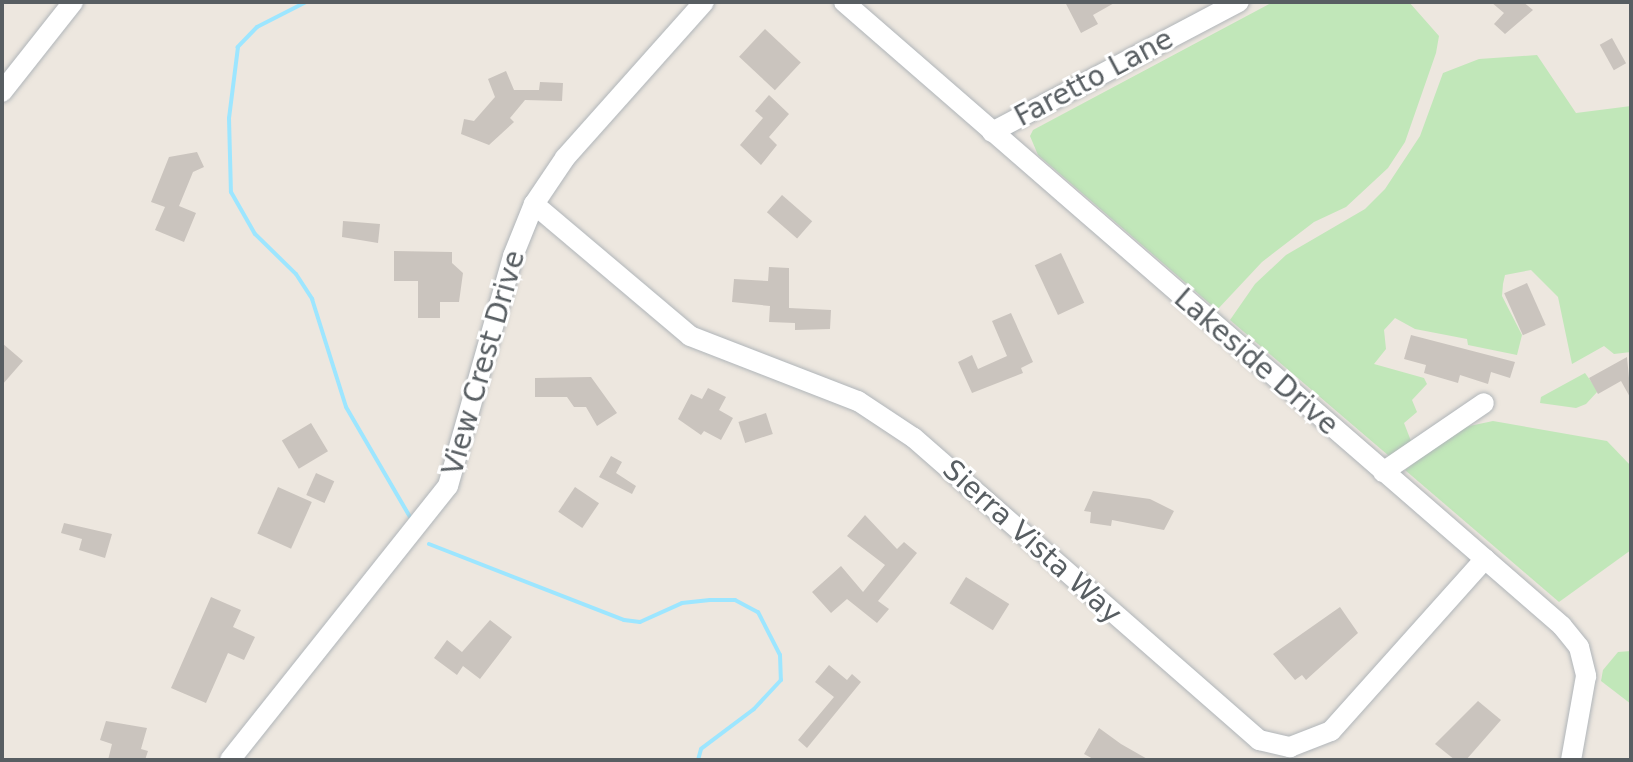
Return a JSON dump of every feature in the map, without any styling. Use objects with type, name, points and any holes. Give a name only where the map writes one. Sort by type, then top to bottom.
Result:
[{"type":"street","points":[[2,92],[73,2]]},
{"type":"street","name":"View Crest Drive","points":[[230,760],[448,486],[513,256],[534,204],[565,158],[704,2]]},
{"type":"street","name":"Lakeside Drive","points":[[844,2],[1485,559],[1579,647],[1587,689],[1571,760]]},
{"type":"street","name":"Faretto Lane","points":[[992,132],[1239,2]]},
{"type":"street","name":"Sierra Vista Way","points":[[534,204],[690,336],[858,401],[914,438],[1259,740],[1290,747],[1331,731],[1485,559]]},
{"type":"street","points":[[1383,472],[1484,403]]},
{"type":"green space","points":[[1273,2],[1409,2],[1439,36],[1436,53],[1405,142],[1388,168],[1346,207],[1314,222],[1262,262],[1217,310],[1038,155],[1030,136],[1033,130]]},
{"type":"green space","points":[[1537,55],[1576,113],[1631,106],[1631,352],[1614,354],[1604,346],[1572,364],[1558,297],[1531,270],[1505,275],[1503,284],[1502,296],[1522,335],[1517,355],[1468,345],[1467,339],[1415,329],[1395,318],[1384,330],[1386,349],[1374,364],[1424,378],[1427,384],[1412,400],[1417,412],[1404,423],[1411,441],[1389,456],[1230,320],[1255,284],[1286,255],[1365,209],[1385,189],[1420,136],[1443,73],[1479,59]]},
{"type":"green space","points":[[1585,373],[1598,391],[1586,404],[1576,408],[1540,403],[1541,397]]},
{"type":"green space","points":[[1493,421],[1607,441],[1631,466],[1631,550],[1559,602],[1405,470],[1460,428]]},
{"type":"green space","points":[[1631,651],[1631,704],[1601,681],[1603,670],[1618,652]]},
{"type":"building","points":[[1065,2],[1116,2],[1093,15],[1098,24],[1081,33]]},
{"type":"building","points":[[1491,2],[1523,2],[1533,10],[1505,34],[1494,24],[1504,13]]},
{"type":"building","points":[[765,29],[801,62],[775,90],[739,57]]},
{"type":"building","points":[[1612,38],[1626,63],[1614,70],[1600,45]]},
{"type":"building","points":[[506,71],[514,90],[539,90],[540,82],[563,83],[562,101],[525,100],[510,118],[514,122],[489,145],[461,134],[464,119],[474,121],[495,97],[488,79]]},
{"type":"building","points":[[769,95],[789,114],[769,137],[777,145],[761,165],[740,145],[763,118],[755,111]]},
{"type":"building","points":[[197,152],[204,167],[193,172],[179,206],[196,213],[184,242],[155,230],[165,207],[151,202],[169,157]]},
{"type":"building","points":[[782,195],[812,221],[797,239],[767,212]]},
{"type":"building","points":[[343,221],[380,224],[378,243],[342,237]]},
{"type":"building","points":[[394,251],[452,252],[452,263],[463,273],[459,302],[440,302],[440,318],[418,318],[418,281],[394,281]]},
{"type":"building","points":[[1061,253],[1084,303],[1058,315],[1035,265]]},
{"type":"building","points":[[769,267],[789,268],[789,308],[831,310],[830,329],[795,330],[795,323],[769,322],[770,306],[732,302],[734,279],[768,281]]},
{"type":"building","points":[[1527,283],[1546,325],[1523,335],[1504,293]]},
{"type":"building","points":[[1011,313],[1033,362],[1021,368],[1023,373],[972,393],[958,362],[972,355],[978,369],[1007,356],[992,321]]},
{"type":"building","points":[[1411,335],[1515,362],[1510,378],[1491,372],[1488,384],[1460,375],[1458,383],[1424,373],[1426,365],[1404,359]]},
{"type":"building","points":[[2,343],[23,361],[2,385]]},
{"type":"building","points":[[1627,357],[1631,399],[1621,381],[1598,394],[1589,378]]},
{"type":"building","points":[[591,377],[617,413],[597,426],[586,407],[574,407],[567,397],[535,397],[535,378]]},
{"type":"building","points":[[708,388],[726,397],[719,410],[733,418],[721,440],[704,431],[701,435],[678,419],[691,394],[702,399]]},
{"type":"building","points":[[766,413],[773,434],[745,443],[738,422]]},
{"type":"building","points":[[311,423],[328,451],[299,469],[282,441]]},
{"type":"building","points":[[611,456],[622,462],[616,473],[636,486],[632,494],[599,477]]},
{"type":"building","points":[[316,473],[334,481],[325,503],[306,495]]},
{"type":"building","points":[[278,487],[312,502],[291,549],[257,534]]},
{"type":"building","points":[[575,487],[599,503],[582,528],[558,512]]},
{"type":"building","points":[[1093,491],[1150,499],[1174,511],[1164,530],[1112,520],[1111,526],[1090,523],[1091,512],[1084,511]]},
{"type":"building","points":[[865,515],[897,549],[904,542],[917,553],[878,601],[889,609],[877,623],[847,599],[831,613],[812,592],[841,566],[863,592],[885,565],[847,536]]},
{"type":"building","points":[[64,523],[112,534],[105,558],[79,550],[82,539],[61,533]]},
{"type":"building","points":[[966,577],[1009,604],[993,630],[950,603]]},
{"type":"building","points":[[211,597],[241,610],[233,627],[255,637],[244,660],[228,653],[206,703],[171,688]]},
{"type":"building","points":[[1340,607],[1358,633],[1306,680],[1302,675],[1295,680],[1273,654]]},
{"type":"building","points":[[490,620],[512,637],[480,679],[463,666],[457,675],[434,658],[447,640],[462,652]]},
{"type":"building","points":[[829,665],[847,680],[852,674],[861,682],[807,748],[798,740],[834,697],[815,682]]},
{"type":"building","points":[[1478,701],[1501,720],[1466,760],[1455,760],[1435,744]]},
{"type":"building","points":[[106,721],[147,728],[141,749],[148,751],[145,760],[108,760],[112,744],[100,740]]},
{"type":"building","points":[[1099,728],[1149,760],[1095,760],[1084,754]]},
{"type":"waterway","points":[[306,2],[257,27],[238,47],[229,118],[231,192],[255,234],[296,274],[312,299],[346,407],[410,517]]},
{"type":"waterway","points":[[429,544],[624,620],[640,622],[682,603],[710,600],[735,600],[758,612],[780,655],[781,680],[754,709],[701,749],[698,760]]}]
